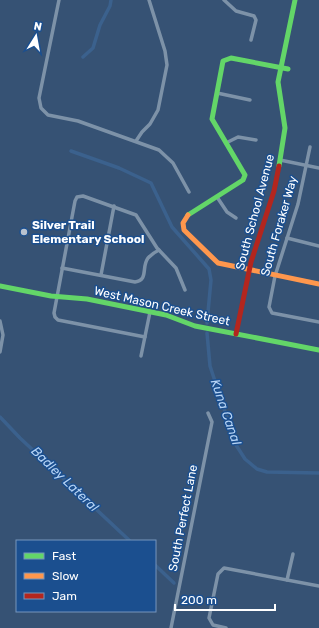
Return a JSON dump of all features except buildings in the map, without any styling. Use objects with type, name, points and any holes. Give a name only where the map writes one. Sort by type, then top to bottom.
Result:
[{"type":"street","points":[[59,0],[39,98],[41,108],[48,114],[78,121],[156,148],[173,163],[189,192]]},
{"type":"street","points":[[136,142],[142,132],[150,124],[158,110],[167,65],[165,50],[149,0]]},
{"type":"street","points":[[224,0],[236,11],[254,16],[256,20],[251,40]]},
{"type":"street","name":"South School Avenue","points":[[236,334],[249,270],[274,191],[280,160],[285,128],[278,87],[294,0]]},
{"type":"street","points":[[288,69],[231,58],[225,59],[212,119],[214,126],[244,171],[245,175],[243,180],[186,217],[183,223],[184,230],[213,260],[225,266],[319,284]]},
{"type":"street","points":[[217,94],[250,100]]},
{"type":"street","points":[[226,143],[238,137],[256,140]]},
{"type":"street","name":"South Foraker Way","points":[[310,147],[298,204],[275,276],[269,307],[270,311],[319,322]]},
{"type":"street","points":[[280,160],[319,168]]},
{"type":"street","points":[[145,337],[58,320],[55,317],[54,313],[62,268],[75,201],[78,196],[83,196],[114,206],[136,215],[159,250],[176,268],[185,290]]},
{"type":"street","points":[[217,197],[227,212],[236,218]]},
{"type":"street","points":[[101,275],[114,206]]},
{"type":"street","points":[[287,238],[319,246]]},
{"type":"street","points":[[62,268],[135,282],[140,281],[143,278],[148,259],[159,250]]},
{"type":"street","name":"West Mason Creek Street","points":[[0,286],[166,315],[195,326],[319,350]]},
{"type":"street","points":[[141,356],[150,312]]},
{"type":"street","points":[[0,321],[3,335],[0,352]]},
{"type":"street","name":"South Perfect Lane","points":[[171,628],[212,422],[208,413]]},
{"type":"street","points":[[288,580],[293,554]]},
{"type":"street","points":[[226,628],[211,623],[209,618],[218,574],[221,570],[227,568],[319,586]]},
{"type":"waterway","name":"Kuna Canal","points":[[83,57],[93,48],[100,25],[110,6],[111,0]]},
{"type":"waterway","name":"Kuna Canal","points":[[71,151],[119,168],[151,183],[172,227],[209,269],[211,280],[207,323]]},
{"type":"waterway","name":"Kuna Canal","points":[[207,333],[210,366],[236,445],[245,459],[257,469],[267,472],[319,473]]},
{"type":"waterway","name":"Badley Lateral","points":[[0,417],[20,438],[129,540]]},
{"type":"waterway","name":"Badley Lateral","points":[[156,566],[174,583]]},
{"type":"waterway","name":"Badley Lateral","points":[[184,597],[186,601]]},
{"type":"traffic: fast","points":[[279,166],[285,128],[278,82],[295,0]]},
{"type":"traffic: fast","points":[[188,215],[243,180],[245,175],[212,119],[223,61],[231,58],[288,69]]},
{"type":"traffic: fast","points":[[0,286],[51,296],[87,299],[166,315],[195,326],[319,350]]},
{"type":"traffic: slow","points":[[188,215],[183,223],[184,230],[218,263],[319,284]]},
{"type":"traffic: jam","points":[[236,334],[251,262],[274,191],[279,166]]},
{"type":"place","name":"Silver Trail Elementary School","points":[[24,232]]}]
